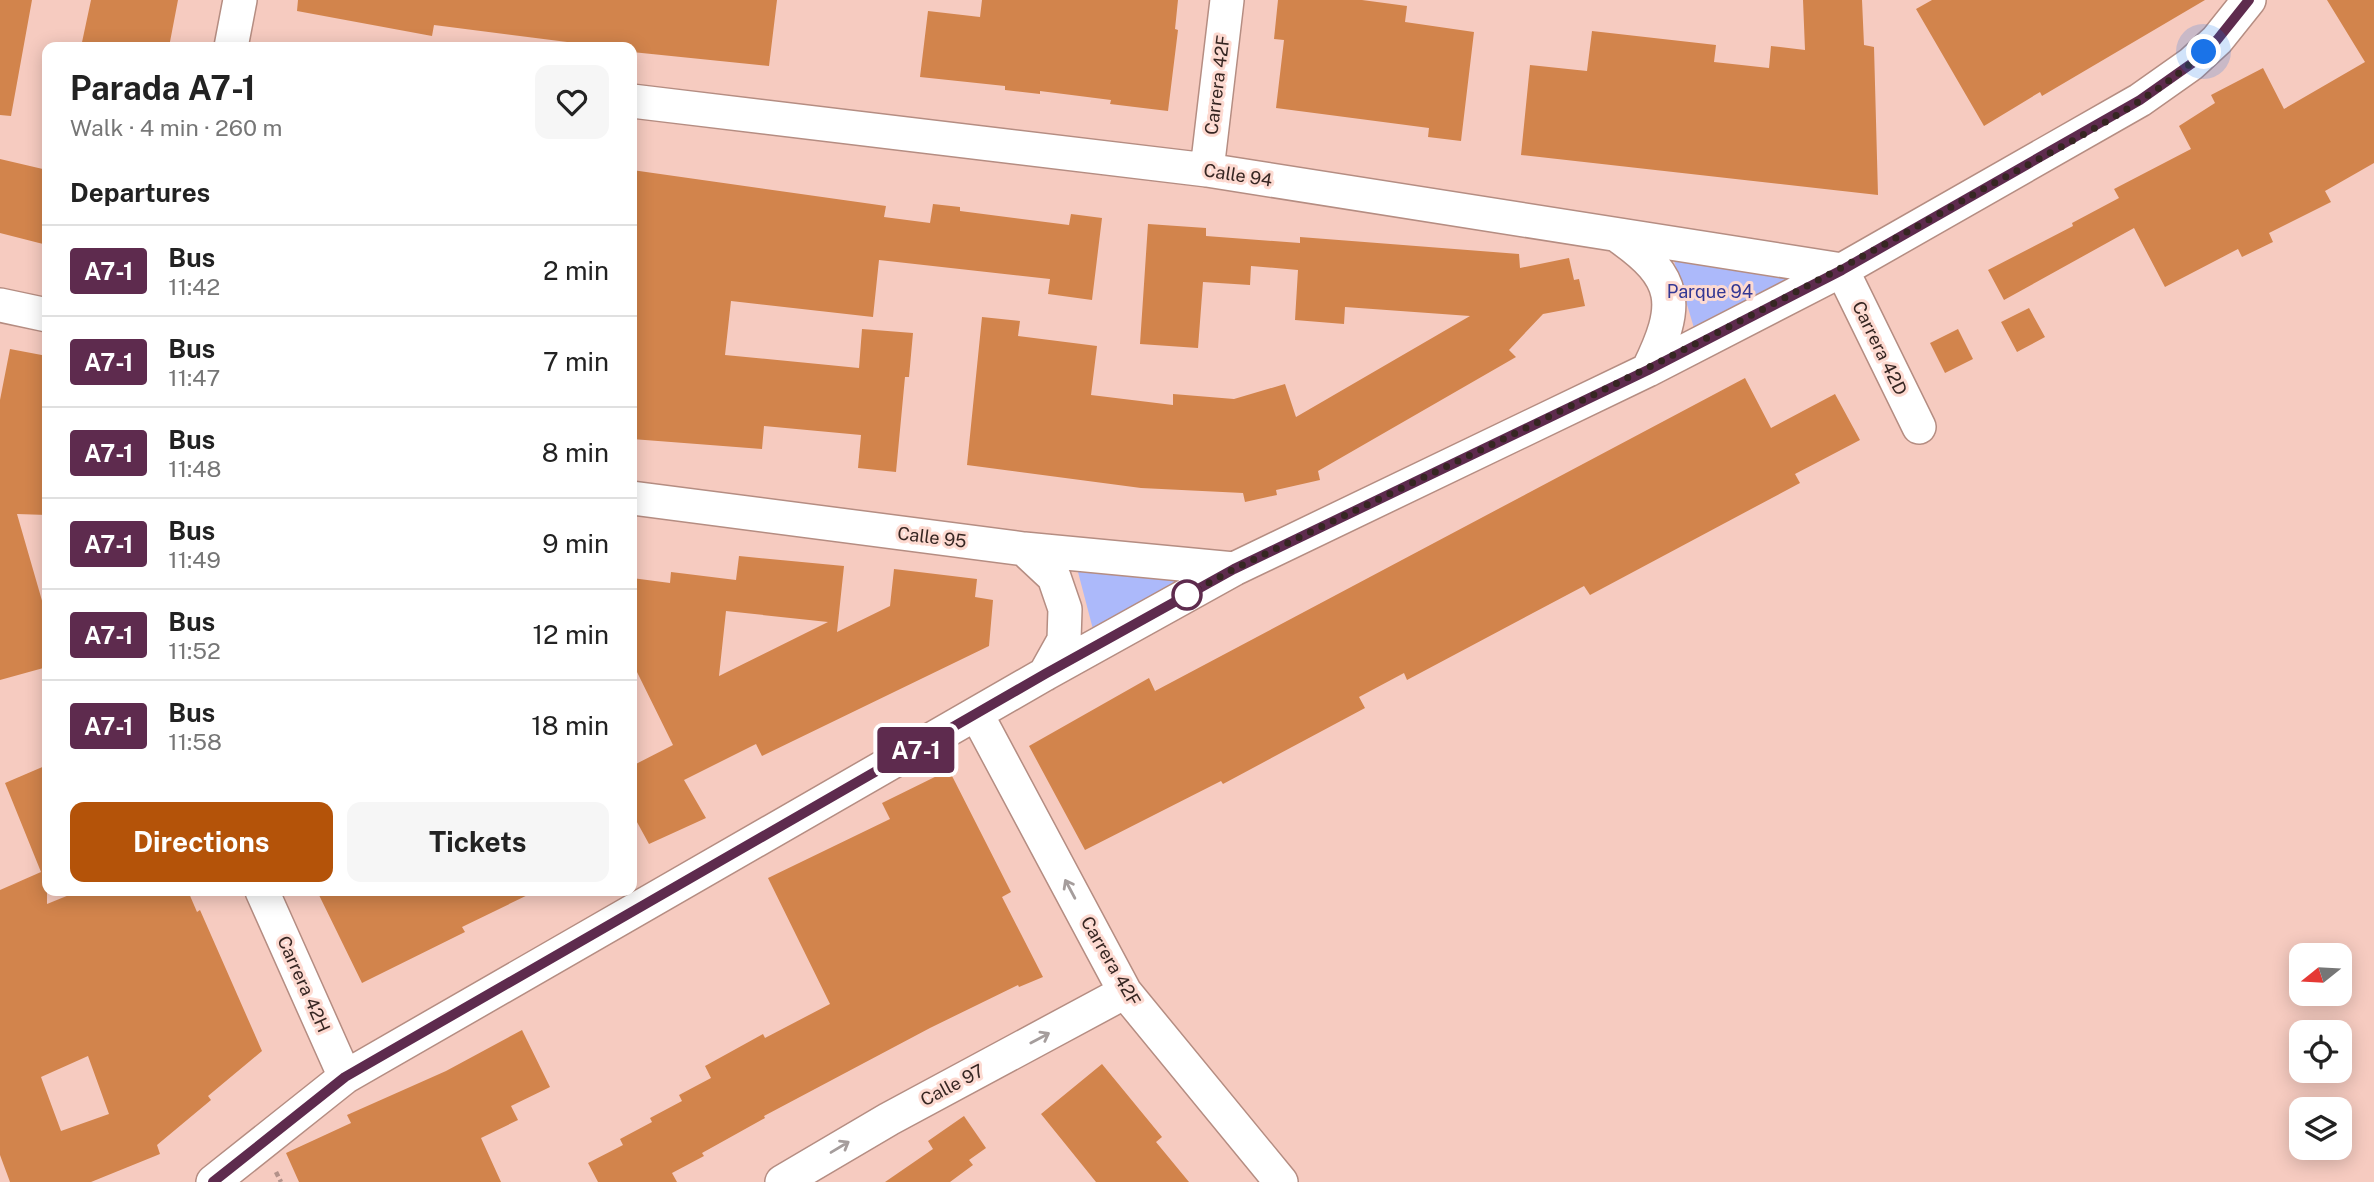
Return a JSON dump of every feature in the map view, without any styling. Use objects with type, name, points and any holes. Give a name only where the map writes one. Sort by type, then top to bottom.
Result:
[{"type":"street","points":[[232,42],[240,0]]},
{"type":"street","name":"Carrera 42F","points":[[1207,170],[1227,0]]},
{"type":"street","points":[[214,1182],[345,1077],[1045,674],[1234,569],[1648,370],[1842,270],[2140,100],[2191,64],[2217,40],[2249,0]]},
{"type":"street","name":"Calle 94","points":[[637,102],[1207,170],[1842,270]]},
{"type":"street","points":[[1616,235],[1647,257],[1666,285],[1667,322],[1648,370]]},
{"type":"street","name":"Carrera 42D","points":[[1842,270],[1919,426]]},
{"type":"street","points":[[0,305],[42,314]]},
{"type":"street","name":"Calle 95","points":[[637,499],[1024,549],[1234,569]]},
{"type":"street","points":[[1024,549],[1054,577],[1065,609],[1064,640],[1045,674]]},
{"type":"street","name":"Carrera 42F","points":[[977,715],[1125,992],[1281,1182]]},
{"type":"street","name":"Carrera 42H","points":[[264,896],[345,1077]]},
{"type":"street","name":"Calle 97","points":[[782,1182],[889,1119],[1125,992]]},
{"type":"green space","name":"Parque 94","points":[[1674,261],[1798,278],[1694,328]]},
{"type":"green space","points":[[1078,572],[1192,575],[1095,637]]},
{"type":"building","points":[[0,0],[32,0],[11,116],[0,115]]},
{"type":"building","points":[[91,0],[178,0],[170,42],[82,42]]},
{"type":"building","points":[[298,0],[777,0],[769,66],[637,53],[637,42],[567,42],[434,25],[432,36],[297,11]]},
{"type":"building","points":[[982,0],[1178,0],[1175,29],[1178,30],[1168,111],[1110,104],[1111,100],[1040,91],[1040,94],[1005,90],[1005,86],[920,77],[928,11],[980,17]]},
{"type":"building","points":[[1278,0],[1362,0],[1407,6],[1405,22],[1474,32],[1461,141],[1428,137],[1429,128],[1276,108],[1284,40],[1274,39]]},
{"type":"building","points":[[1803,0],[1862,0],[1864,45],[1874,47],[1878,195],[1521,155],[1530,65],[1587,71],[1592,31],[1716,45],[1714,62],[1769,68],[1771,46],[1805,50]]},
{"type":"building","points":[[1932,0],[2205,0],[2042,96],[2040,92],[1984,126],[1916,9]]},
{"type":"building","points":[[2327,0],[2374,0],[2374,163],[2325,191],[2331,202],[2269,233],[2273,242],[2242,257],[2238,249],[2165,287],[2134,228],[2004,300],[1988,270],[2073,226],[2072,223],[2119,198],[2114,189],[2191,149],[2179,126],[2215,103],[2211,95],[2263,68],[2284,109],[2365,62]]},
{"type":"building","points":[[0,159],[42,169],[42,244],[0,233]]},
{"type":"building","points":[[637,171],[886,206],[884,217],[930,223],[933,204],[960,207],[960,211],[1069,225],[1071,214],[1102,218],[1092,300],[1048,294],[1050,279],[879,260],[873,317],[731,301],[725,355],[859,368],[862,329],[913,333],[909,377],[905,377],[896,472],[858,468],[861,435],[764,426],[762,449],[637,439]]},
{"type":"building","points":[[1148,224],[1206,228],[1206,236],[1300,243],[1300,237],[1519,254],[1520,268],[1569,258],[1574,280],[1579,279],[1585,306],[1543,314],[1509,350],[1516,357],[1318,471],[1320,480],[1276,490],[1277,495],[1245,502],[1243,493],[1141,488],[967,465],[982,317],[1020,321],[1018,336],[1097,346],[1091,395],[1173,405],[1173,394],[1234,399],[1285,384],[1296,417],[1470,316],[1345,307],[1344,324],[1295,320],[1298,270],[1251,266],[1250,285],[1203,282],[1198,348],[1140,344]]},
{"type":"building","points":[[2029,308],[2045,337],[2017,352],[2001,322]]},
{"type":"building","points":[[1958,329],[1973,359],[1945,373],[1930,343]]},
{"type":"building","points":[[10,349],[42,355],[42,515],[17,514],[42,601],[42,668],[0,680],[0,400]]},
{"type":"building","points":[[1745,378],[1771,428],[1835,394],[1860,440],[1795,474],[1800,483],[1590,595],[1584,586],[1407,680],[1404,673],[1359,697],[1365,708],[1223,784],[1221,781],[1085,850],[1029,746],[1149,678],[1155,691]]},
{"type":"building","points":[[739,556],[844,566],[837,632],[890,606],[894,569],[977,579],[975,597],[993,600],[989,646],[762,756],[756,744],[684,780],[706,818],[649,844],[637,822],[637,763],[673,745],[637,672],[637,579],[670,583],[671,572],[736,580]],"holes":[[[726,611],[828,622],[719,676]]]},
{"type":"building","points":[[42,767],[42,896],[47,896],[47,904],[67,896],[190,896],[197,912],[200,910],[262,1051],[208,1096],[211,1100],[157,1145],[160,1154],[91,1182],[10,1182],[0,1155],[0,890],[41,872],[5,783]],"holes":[[[88,1056],[109,1114],[61,1131],[41,1077]]]},
{"type":"building","points":[[949,770],[1011,892],[1002,897],[1043,977],[1019,987],[1018,985],[930,1028],[764,1116],[765,1118],[702,1153],[704,1156],[672,1173],[677,1182],[598,1182],[588,1163],[623,1145],[620,1139],[652,1122],[650,1118],[682,1101],[679,1095],[711,1078],[705,1066],[763,1034],[765,1038],[830,1004],[768,878],[890,819],[882,803]]},
{"type":"building","points":[[319,896],[526,896],[462,927],[465,932],[362,983]]},
{"type":"building","points":[[522,1030],[550,1087],[511,1106],[518,1120],[481,1138],[501,1182],[299,1182],[286,1153],[351,1123],[347,1115],[446,1071]]},
{"type":"building","points":[[1102,1064],[1162,1137],[1156,1142],[1189,1182],[1096,1182],[1041,1114]]},
{"type":"building","points":[[964,1116],[986,1148],[969,1160],[973,1165],[950,1182],[885,1182],[933,1149],[928,1141]]},
{"type":"bus line","name":"A7-1","points":[[213,1182],[345,1077],[1045,674],[1234,569],[1648,370],[1842,270],[2140,100],[2191,64],[2217,40],[2249,0]]},
{"type":"route","points":[[1187,595],[1234,569],[1648,370],[1842,270],[2140,100],[2204,52]]}]
